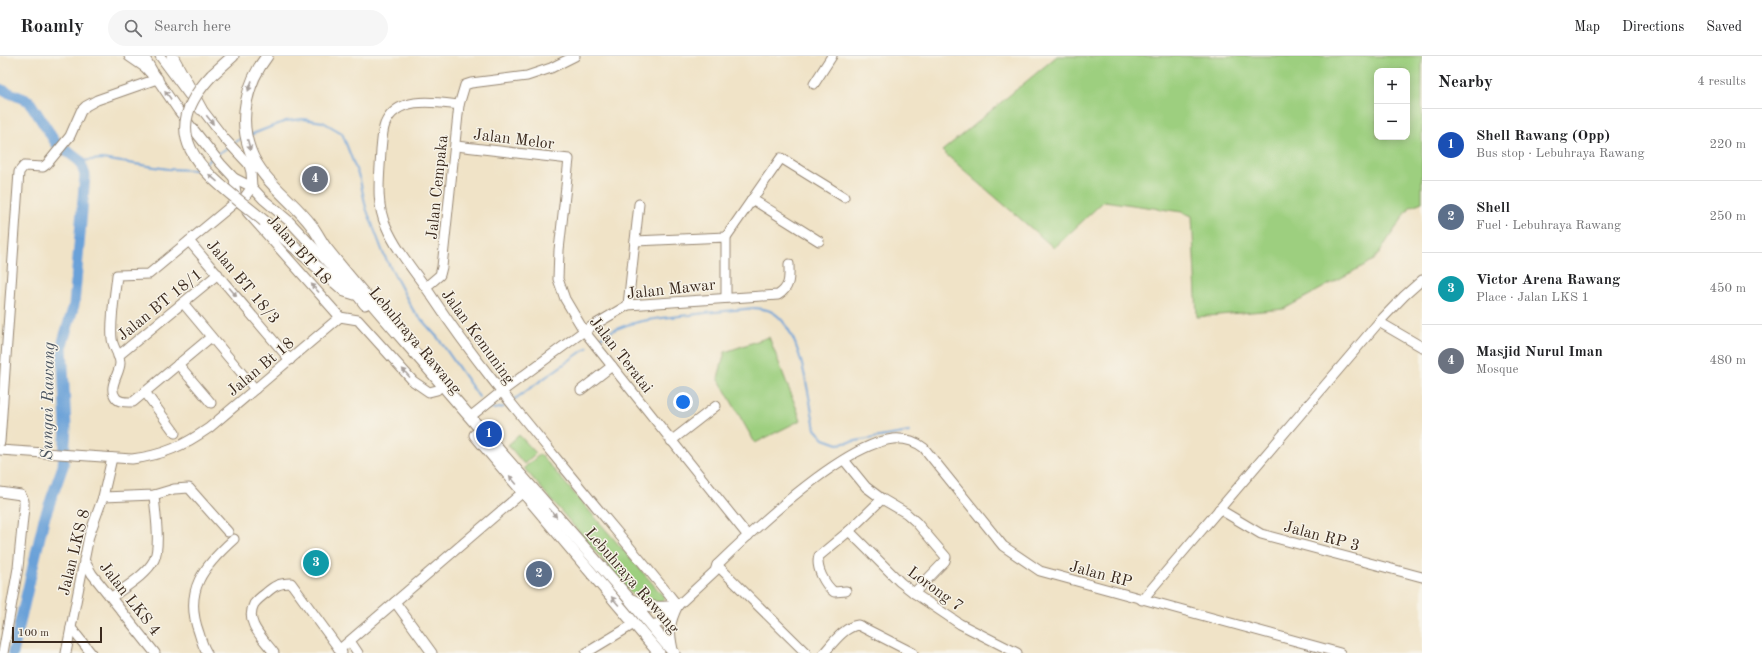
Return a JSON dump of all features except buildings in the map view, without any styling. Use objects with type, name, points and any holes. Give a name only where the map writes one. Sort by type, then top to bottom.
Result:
[{"type":"main road","points":[[130,56],[146,67],[157,79]]},
{"type":"main road","points":[[172,56],[201,109]]},
{"type":"main road","points":[[233,56],[212,74],[200,87],[191,102],[185,126],[189,149],[203,169],[345,291],[358,295]]},
{"type":"main road","name":"Lebuhraya Rawang","points":[[267,56],[250,84],[246,104],[245,120],[254,167],[312,225],[325,247],[470,417],[627,596],[673,652]]},
{"type":"main road","name":"Lebuhraya Rawang","points":[[358,295],[659,653]]},
{"type":"main road","points":[[627,596],[647,607],[655,608],[673,604],[668,629],[673,652]]},
{"type":"main road","points":[[631,620],[651,625]]},
{"type":"main road","points":[[649,641],[646,630],[651,625]]},
{"type":"street","name":"Lebuhraya Rawang","points":[[144,56],[157,79],[178,110],[221,164],[234,178],[252,187],[263,199],[289,221],[358,295]]},
{"type":"street","points":[[160,56],[174,76],[224,138],[254,167],[252,172],[252,187],[244,198],[237,201],[149,274],[117,275],[112,334],[114,348],[120,363],[113,391],[116,398],[124,402],[133,402],[211,337]]},
{"type":"street","name":"Jalan Cempaka","points":[[426,287],[440,275],[442,267],[456,146],[459,105],[465,85],[470,83],[527,76],[551,68],[575,56]]},
{"type":"street","points":[[814,84],[832,56]]},
{"type":"street","points":[[0,442],[18,172],[24,166],[44,167],[70,136],[81,111],[86,106],[97,100],[157,79]]},
{"type":"street","name":"Jalan Kemuning","points":[[459,105],[416,102],[394,111],[385,124],[379,188],[380,207],[385,225],[395,243],[446,318],[501,392],[673,604]]},
{"type":"street","name":"Jalan Melor","points":[[456,146],[569,159]]},
{"type":"street","points":[[726,298],[726,237],[780,158],[844,197]]},
{"type":"street","name":"Jalan Teratai","points":[[569,159],[559,250],[558,279],[565,299],[584,331],[670,441],[748,536]]},
{"type":"street","points":[[234,178],[237,201]]},
{"type":"street","points":[[752,199],[819,241]]},
{"type":"street","name":"Jalan BT 18","points":[[237,201],[340,317]]},
{"type":"street","points":[[628,305],[639,204]]},
{"type":"street","points":[[635,241],[726,237]]},
{"type":"street","name":"Jalan BT 18/3","points":[[189,241],[290,360]]},
{"type":"street","name":"Jalan Mawar","points":[[470,417],[501,392],[584,331],[628,305],[778,295],[784,291],[789,284],[789,264]]},
{"type":"street","name":"Jalan BT 18/1","points":[[118,356],[218,274]]},
{"type":"street","points":[[1142,600],[1379,322],[1422,280]]},
{"type":"street","points":[[183,303],[256,389]]},
{"type":"street","points":[[340,317],[358,320],[413,381],[429,392],[437,390]]},
{"type":"street","name":"Jalan Bt 18","points":[[0,450],[132,459],[152,456],[187,443],[209,428],[340,317]]},
{"type":"street","points":[[1379,322],[1422,347]]},
{"type":"street","points":[[178,364],[211,403]]},
{"type":"street","points":[[581,390],[612,366]]},
{"type":"street","points":[[145,392],[175,433]]},
{"type":"street","points":[[670,441],[716,406]]},
{"type":"street","name":"Jalan RP","points":[[844,460],[882,442],[893,439],[916,442],[924,448],[1003,546],[1040,571],[1053,576],[1340,653]]},
{"type":"street","name":"Jalan LKS 8","points":[[66,653],[89,536],[103,497],[112,458]]},
{"type":"street","points":[[651,625],[655,618],[715,570],[718,565],[777,510],[844,460],[866,487],[882,499],[906,513],[916,522],[946,557],[945,561],[914,593]]},
{"type":"street","points":[[103,497],[154,495],[174,488],[189,488],[231,535],[202,575],[193,601],[196,625],[207,653]]},
{"type":"street","points":[[0,492],[17,493],[24,501],[18,568],[3,653]]},
{"type":"street","points":[[274,653],[252,624],[251,614],[255,603],[276,584],[291,583],[340,651],[523,492]]},
{"type":"street","points":[[112,597],[142,574],[154,560],[158,547],[154,495]]},
{"type":"street","points":[[846,591],[834,592],[830,589],[818,568],[817,562],[819,556],[849,531],[882,499]]},
{"type":"street","name":"Jalan RP 3","points":[[1219,509],[1261,534],[1422,577]]},
{"type":"street","name":"Lorong 7","points":[[849,531],[900,582],[914,593],[960,624],[1017,653]]},
{"type":"street","name":"Jalan LKS 4","points":[[84,560],[92,574],[112,597],[155,653]]},
{"type":"street","points":[[718,565],[806,653]]},
{"type":"street","points":[[395,602],[432,653]]},
{"type":"street","points":[[586,653],[631,620]]},
{"type":"street","points":[[824,653],[845,631],[852,626],[858,625],[913,653]]},
{"type":"street","points":[[70,628],[91,653]]},
{"type":"street","points":[[350,641],[358,653]]},
{"type":"green space","points":[[1057,56],[1422,56],[1422,202],[1410,207],[1374,260],[1284,309],[1197,317],[1192,216],[1182,212],[1104,201],[1054,248],[942,151]]},
{"type":"green space","points":[[769,337],[801,420],[755,443],[718,378],[725,352]]},
{"type":"green space","points":[[519,435],[536,453],[524,464],[508,445]]},
{"type":"green space","points":[[540,454],[665,598],[658,605],[642,601],[631,593],[524,468]]},
{"type":"waterway","name":"Sungai Rawang","points":[[0,89],[29,101],[56,143],[80,161],[85,175],[74,305],[62,345],[66,428],[63,466],[44,519],[13,653]]},
{"type":"waterway","points":[[250,135],[286,121],[303,119],[323,122],[342,133],[360,180],[366,208],[384,255],[413,310],[438,338],[479,397]]},
{"type":"waterway","points":[[232,144],[242,138]]},
{"type":"waterway","points":[[217,154],[229,147]]},
{"type":"waterway","points":[[204,164],[212,158]]},
{"type":"waterway","points":[[80,161],[102,159],[168,169],[195,170],[199,167]]},
{"type":"waterway","points":[[598,339],[620,328],[642,321],[755,308],[768,310],[781,319],[796,346],[802,364],[815,429],[824,439],[838,444],[909,432]]},
{"type":"waterway","points":[[515,399],[588,347]]},
{"type":"waterway","points":[[487,408],[495,409],[504,407]]},
{"type":"place","name":"Masjid Nurul Iman","points":[[315,179]]},
{"type":"place","name":"Shell Rawang (Opp)","points":[[489,434]]},
{"type":"place","name":"Victor Arena Rawang","points":[[316,563]]},
{"type":"place","name":"Shell","points":[[539,574]]}]
